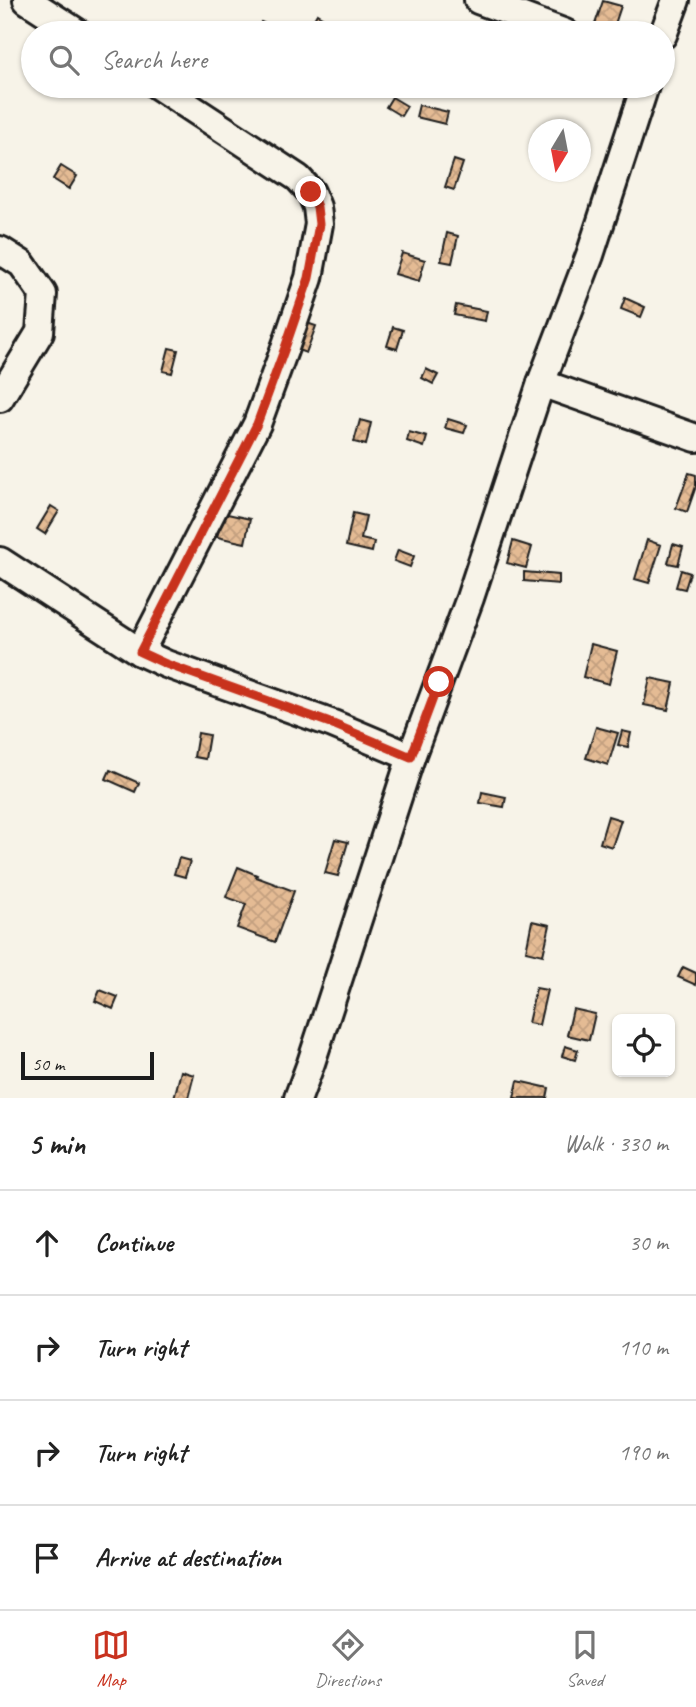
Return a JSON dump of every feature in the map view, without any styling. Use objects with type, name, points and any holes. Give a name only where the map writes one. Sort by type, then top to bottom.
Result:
[{"type":"street","points":[[27,0],[59,21]]},
{"type":"street","points":[[478,0],[533,21]]},
{"type":"street","points":[[668,21],[676,0]]},
{"type":"street","points":[[140,652],[257,424],[309,278],[319,224],[317,207],[311,192],[298,178],[176,98]]},
{"type":"street","points":[[298,1098],[411,757],[470,598],[541,383],[590,255],[641,98]]},
{"type":"street","points":[[0,250],[22,264],[43,294],[40,332],[0,398]]},
{"type":"street","points":[[541,383],[696,438]]},
{"type":"street","points":[[0,561],[140,652],[166,664],[333,724],[411,757]]},
{"type":"building","points":[[603,1],[621,6],[616,21],[596,21]]},
{"type":"building","points":[[317,14],[328,21],[313,21]]},
{"type":"building","points":[[391,98],[407,106],[401,116],[386,107]]},
{"type":"building","points":[[419,105],[448,112],[445,124],[416,117]]},
{"type":"building","points":[[454,160],[463,163],[454,190],[445,187]]},
{"type":"building","points":[[61,166],[77,176],[69,189],[53,179]]},
{"type":"building","points":[[447,233],[458,236],[452,263],[441,261]]},
{"type":"building","points":[[402,253],[425,260],[419,281],[395,274]]},
{"type":"building","points":[[625,298],[645,307],[641,317],[621,309]]},
{"type":"building","points":[[456,305],[487,311],[485,321],[454,315]]},
{"type":"building","points":[[304,322],[316,326],[306,353],[295,349]]},
{"type":"building","points":[[393,327],[403,330],[397,349],[387,346]]},
{"type":"building","points":[[169,348],[178,350],[172,373],[163,371]]},
{"type":"building","points":[[426,369],[438,375],[433,384],[422,378]]},
{"type":"building","points":[[448,419],[467,425],[464,433],[445,428]]},
{"type":"building","points":[[360,420],[371,423],[366,445],[354,442]]},
{"type":"building","points":[[409,432],[427,437],[424,447],[407,441]]},
{"type":"building","points":[[689,473],[696,475],[696,486],[687,512],[676,508]]},
{"type":"building","points":[[51,506],[59,511],[45,534],[37,529]]},
{"type":"building","points":[[223,513],[250,519],[245,543],[217,537]]},
{"type":"building","points":[[353,513],[366,516],[361,539],[374,542],[372,552],[346,546]]},
{"type":"building","points":[[647,540],[661,545],[649,583],[635,579]]},
{"type":"building","points":[[513,541],[532,547],[526,568],[507,563]]},
{"type":"building","points":[[673,544],[683,547],[678,565],[668,563]]},
{"type":"building","points":[[398,550],[414,556],[410,567],[394,561]]},
{"type":"building","points":[[681,570],[690,573],[685,589],[676,587]]},
{"type":"building","points":[[524,572],[559,575],[559,584],[524,581]]},
{"type":"building","points":[[591,644],[617,651],[609,684],[583,677]]},
{"type":"building","points":[[650,678],[674,683],[668,710],[644,705]]},
{"type":"building","points":[[596,727],[618,733],[608,765],[586,758]]},
{"type":"building","points":[[622,731],[631,733],[628,747],[618,745]]},
{"type":"building","points":[[198,733],[209,735],[205,759],[194,757]]},
{"type":"building","points":[[110,770],[139,783],[135,792],[106,779]]},
{"type":"building","points":[[482,792],[506,797],[504,807],[480,803]]},
{"type":"building","points":[[608,816],[621,820],[612,847],[600,843]]},
{"type":"building","points":[[335,839],[348,842],[338,876],[325,873]]},
{"type":"building","points":[[179,858],[190,861],[185,877],[174,874]]},
{"type":"building","points":[[238,867],[257,875],[256,877],[294,891],[275,942],[237,928],[246,904],[226,897]]},
{"type":"building","points":[[532,921],[550,925],[543,955],[526,951]]},
{"type":"building","points":[[683,967],[696,973],[696,985],[678,977]]},
{"type":"building","points":[[536,988],[547,990],[539,1025],[528,1023]]},
{"type":"building","points":[[100,990],[118,997],[113,1009],[95,1001]]},
{"type":"building","points":[[573,1009],[595,1014],[589,1040],[567,1035]]},
{"type":"building","points":[[565,1046],[578,1050],[575,1060],[562,1056]]},
{"type":"building","points":[[181,1071],[194,1075],[188,1098],[174,1098]]},
{"type":"building","points":[[518,1081],[549,1088],[547,1098],[514,1098]]},
{"type":"route","points":[[311,192],[317,207],[319,224],[309,278],[257,424],[140,652],[166,664],[333,724],[411,757],[439,682]]}]
